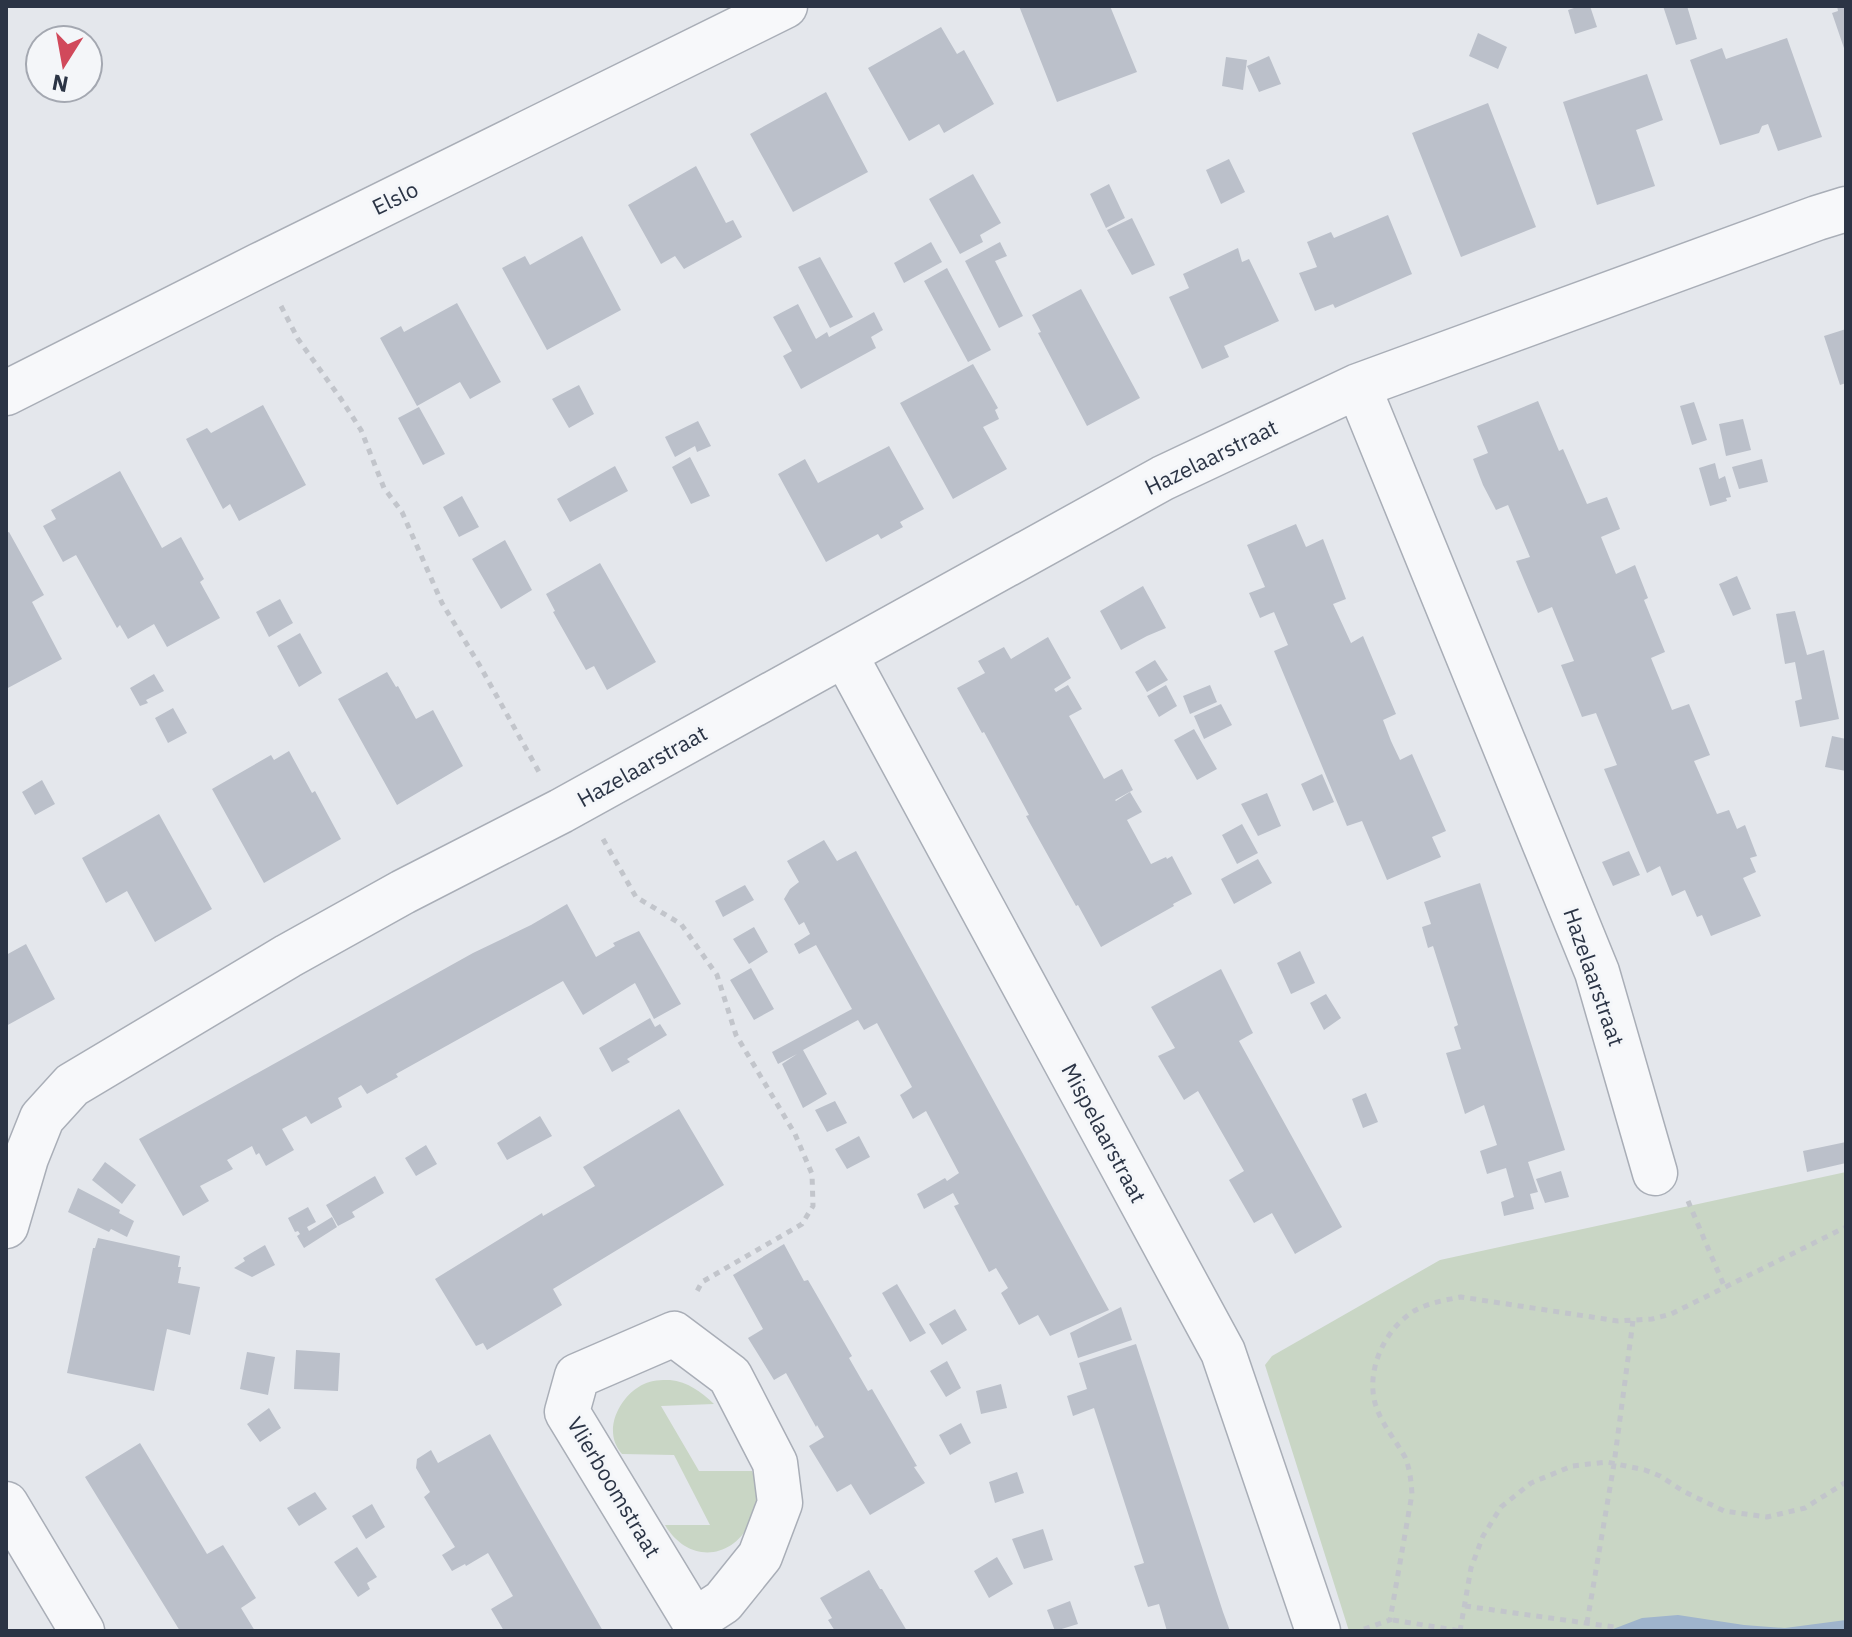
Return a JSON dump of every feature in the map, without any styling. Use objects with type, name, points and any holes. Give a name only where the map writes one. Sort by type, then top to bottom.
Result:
[{"type":"street","name":"Elslo","points":[[6,393],[785,6]]},
{"type":"street","name":"Hazelaarstraat","points":[[6,1226],[26,1158],[42,1118],[72,1085],[403,892],[570,806],[1163,478],[1358,386],[1846,209]]},
{"type":"street","name":"Hazelaarstraat","points":[[1358,386],[1597,972],[1655,1173]]},
{"type":"street","name":"Mispelaarstraat","points":[[845,655],[1223,1352],[1318,1631]]},
{"type":"street","name":"Vlierboomstraat","points":[[674,1334],[730,1376],[775,1463],[780,1503],[760,1556],[723,1602],[697,1626],[567,1412],[577,1376],[674,1334]]},
{"type":"street","points":[[6,1504],[82,1631]]},
{"type":"path","points":[[260,265],[298,339],[361,430],[384,488],[402,512],[442,603],[570,806],[636,897],[681,924],[717,975],[736,1035],[795,1134],[812,1174],[813,1206],[802,1224],[702,1282],[674,1334]]},
{"type":"path","points":[[1655,1173],[1682,1186],[1725,1288]]},
{"type":"path","points":[[1360,1631],[1390,1620],[1412,1494],[1405,1458],[1388,1432],[1374,1401],[1375,1362],[1397,1324],[1415,1310],[1461,1297],[1618,1321],[1652,1319],[1671,1314],[1846,1227]]},
{"type":"path","points":[[1587,1623],[1614,1464],[1633,1321]]},
{"type":"path","points":[[1393,1620],[1460,1631],[1471,1568],[1483,1536],[1501,1507],[1531,1483],[1572,1466],[1607,1462],[1660,1476],[1724,1511],[1767,1517],[1805,1508],[1846,1482]]},
{"type":"path","points":[[1465,1606],[1616,1629]]},
{"type":"green space","points":[[1846,1172],[1846,1631],[1349,1631],[1265,1365],[1272,1356],[1440,1260]]},
{"type":"green space","points":[[670,1380],[694,1388],[714,1404],[661,1406],[699,1471],[752,1471],[758,1487],[757,1504],[747,1528],[726,1548],[713,1552],[700,1552],[687,1547],[665,1525],[710,1525],[674,1455],[622,1454],[613,1435],[616,1414],[627,1396],[647,1383]]},
{"type":"water","points":[[1678,1615],[1785,1628],[1846,1620],[1846,1631],[1608,1631],[1642,1618]]},
{"type":"building","points":[[1019,6],[1110,6],[1137,72],[1057,102]]},
{"type":"building","points":[[1590,6],[1597,27],[1575,34],[1568,10]]},
{"type":"building","points":[[1663,6],[1687,6],[1697,39],[1676,45]]},
{"type":"building","points":[[1837,6],[1846,6],[1846,54],[1832,13],[1838,11]]},
{"type":"building","points":[[941,27],[957,54],[964,50],[994,104],[944,133],[939,124],[909,141],[868,68]]},
{"type":"building","points":[[1478,33],[1507,47],[1498,69],[1469,56]]},
{"type":"building","points":[[1787,38],[1822,137],[1778,151],[1768,124],[1762,126],[1759,133],[1720,145],[1690,60],[1722,48],[1726,59]]},
{"type":"building","points":[[1269,56],[1281,84],[1259,92],[1247,66]]},
{"type":"building","points":[[1226,57],[1247,60],[1243,90],[1222,86]]},
{"type":"building","points":[[1647,74],[1663,120],[1636,130],[1655,186],[1597,205],[1563,102]]},
{"type":"building","points":[[826,92],[868,172],[793,212],[750,134]]},
{"type":"building","points":[[1488,103],[1536,227],[1461,257],[1412,133]]},
{"type":"building","points":[[1229,159],[1245,192],[1221,204],[1206,170]]},
{"type":"building","points":[[696,166],[726,223],[733,220],[742,237],[684,269],[675,256],[661,264],[628,205]]},
{"type":"building","points":[[973,174],[1001,223],[980,235],[983,242],[960,254],[929,199]]},
{"type":"building","points":[[1109,184],[1125,218],[1106,228],[1090,194]]},
{"type":"building","points":[[1388,215],[1412,274],[1335,308],[1333,304],[1315,311],[1299,273],[1317,267],[1307,242],[1331,232],[1334,238]]},
{"type":"building","points":[[1132,218],[1155,265],[1132,275],[1107,230]]},
{"type":"building","points":[[582,236],[621,310],[547,350],[502,268],[525,256],[530,265]]},
{"type":"building","points":[[931,242],[942,262],[904,283],[894,263]]},
{"type":"building","points":[[1000,242],[1007,256],[995,261],[1023,316],[999,328],[965,261]]},
{"type":"building","points":[[1238,248],[1242,262],[1249,259],[1279,321],[1224,346],[1229,357],[1202,369],[1169,297],[1189,288],[1183,274]]},
{"type":"building","points":[[820,257],[853,317],[830,328],[798,267]]},
{"type":"building","points":[[947,268],[991,350],[968,362],[924,281]]},
{"type":"building","points":[[1081,289],[1140,398],[1087,426],[1038,333],[1041,332],[1032,315]]},
{"type":"building","points":[[457,303],[501,382],[470,399],[460,382],[417,406],[380,338],[401,326],[404,332]]},
{"type":"building","points":[[798,304],[816,339],[827,332],[829,337],[874,312],[883,330],[871,337],[876,348],[801,389],[783,356],[792,351],[773,317]]},
{"type":"building","points":[[1846,329],[1846,383],[1840,385],[1824,336]]},
{"type":"building","points":[[973,364],[998,408],[995,410],[999,419],[983,427],[1007,469],[953,499],[900,403]]},
{"type":"building","points":[[579,385],[594,414],[569,428],[552,399]]},
{"type":"building","points":[[1538,401],[1559,451],[1563,449],[1587,504],[1607,497],[1620,529],[1601,537],[1616,574],[1635,565],[1648,598],[1644,600],[1665,652],[1651,658],[1672,710],[1689,704],[1710,755],[1694,761],[1717,814],[1729,810],[1737,829],[1745,825],[1757,856],[1750,858],[1756,872],[1743,878],[1761,916],[1711,936],[1702,915],[1697,917],[1685,890],[1672,896],[1660,866],[1647,873],[1604,769],[1617,765],[1596,713],[1582,717],[1561,665],[1574,661],[1552,607],[1538,613],[1516,561],[1530,557],[1508,505],[1496,510],[1473,459],[1488,453],[1477,426]]},
{"type":"building","points":[[1694,402],[1707,440],[1692,445],[1680,406]]},
{"type":"building","points":[[263,405],[306,485],[239,521],[230,504],[223,509],[186,439],[207,428],[211,433]]},
{"type":"building","points":[[419,407],[445,454],[423,465],[398,418]]},
{"type":"building","points":[[1743,419],[1751,450],[1726,456],[1719,424]]},
{"type":"building","points":[[698,421],[711,446],[697,452],[695,446],[675,457],[665,437]]},
{"type":"building","points":[[889,446],[924,509],[900,522],[903,527],[881,539],[878,534],[826,562],[778,474],[805,459],[818,483]]},
{"type":"building","points":[[690,457],[710,496],[691,504],[672,467]]},
{"type":"building","points":[[1762,459],[1768,482],[1739,489],[1732,467]]},
{"type":"building","points":[[1715,463],[1719,479],[1725,476],[1731,497],[1710,506],[1699,468]]},
{"type":"building","points":[[615,466],[628,491],[570,522],[557,499]]},
{"type":"building","points":[[120,471],[162,548],[181,537],[204,579],[200,582],[220,618],[167,647],[154,624],[128,639],[120,625],[117,628],[76,555],[63,562],[43,526],[56,519],[51,510]]},
{"type":"building","points":[[462,496],[479,527],[459,537],[443,507]]},
{"type":"building","points":[[1296,524],[1306,547],[1323,539],[1346,599],[1333,604],[1351,643],[1363,636],[1396,714],[1383,720],[1391,741],[1400,760],[1412,754],[1446,831],[1432,837],[1441,857],[1387,880],[1362,821],[1347,826],[1274,651],[1288,645],[1274,612],[1260,618],[1249,593],[1265,587],[1247,545]]},
{"type":"building","points":[[9,532],[44,595],[32,602],[62,659],[6,689],[6,533]]},
{"type":"building","points":[[505,540],[532,590],[501,609],[472,559]]},
{"type":"building","points":[[600,563],[656,662],[607,690],[594,666],[586,670],[546,594]]},
{"type":"building","points":[[1737,576],[1751,609],[1733,616],[1719,584]]},
{"type":"building","points":[[1143,586],[1166,628],[1121,650],[1100,611]]},
{"type":"building","points":[[280,599],[293,623],[269,637],[256,612]]},
{"type":"building","points":[[1795,611],[1807,655],[1824,650],[1839,719],[1800,727],[1795,701],[1802,699],[1795,662],[1785,664],[1776,614]]},
{"type":"building","points":[[300,633],[322,673],[299,687],[277,646]]},
{"type":"building","points":[[1048,637],[1071,678],[1054,689],[1056,692],[1068,685],[1082,709],[1069,716],[1104,779],[1122,769],[1133,790],[1115,800],[1130,792],[1142,812],[1127,820],[1151,864],[1172,856],[1192,894],[1101,947],[957,688],[985,673],[978,661],[1004,647],[1011,659]]},
{"type":"building","points":[[1155,660],[1168,680],[1147,692],[1135,672]]},
{"type":"building","points":[[387,672],[416,719],[433,710],[463,766],[397,805],[338,699]]},
{"type":"building","points":[[154,674],[164,691],[140,706],[130,688]]},
{"type":"building","points":[[1166,685],[1177,706],[1159,717],[1147,696]]},
{"type":"building","points":[[1210,685],[1217,702],[1190,714],[1183,696]]},
{"type":"building","points":[[1221,704],[1232,725],[1204,739],[1194,716]]},
{"type":"building","points":[[173,708],[187,733],[168,743],[155,718]]},
{"type":"building","points":[[1194,729],[1217,769],[1197,780],[1174,740]]},
{"type":"building","points":[[1832,736],[1846,739],[1846,771],[1825,767]]},
{"type":"building","points":[[289,751],[341,839],[264,883],[212,789],[271,755],[274,760]]},
{"type":"building","points":[[1322,774],[1334,802],[1313,811],[1301,784]]},
{"type":"building","points":[[42,780],[55,804],[35,815],[22,792]]},
{"type":"building","points":[[1267,793],[1281,826],[1258,836],[1241,804]]},
{"type":"building","points":[[159,814],[212,909],[155,942],[127,891],[106,903],[82,858]]},
{"type":"building","points":[[1242,824],[1258,853],[1237,864],[1222,835]]},
{"type":"building","points":[[824,840],[837,861],[856,851],[1109,1310],[1050,1336],[1038,1315],[1019,1325],[1001,1293],[1008,1288],[996,1268],[989,1272],[954,1206],[959,1204],[953,1193],[924,1209],[917,1194],[959,1173],[926,1111],[913,1119],[900,1095],[912,1087],[877,1023],[864,1030],[858,1020],[803,1050],[827,1094],[803,1108],[782,1064],[797,1054],[778,1064],[772,1052],[852,1009],[816,945],[799,954],[794,944],[810,934],[804,922],[799,925],[784,899],[799,882],[787,861]]},
{"type":"building","points":[[1629,851],[1640,875],[1613,886],[1602,862]]},
{"type":"building","points":[[1258,859],[1272,883],[1234,904],[1221,879]]},
{"type":"building","points":[[1480,883],[1565,1150],[1528,1162],[1538,1192],[1530,1194],[1534,1209],[1504,1216],[1501,1202],[1514,1197],[1506,1168],[1487,1174],[1480,1151],[1497,1145],[1484,1105],[1465,1114],[1446,1053],[1461,1049],[1454,1027],[1458,1025],[1433,946],[1428,948],[1422,927],[1431,924],[1424,902]]},
{"type":"building","points":[[745,885],[754,900],[723,917],[715,901]]},
{"type":"building","points":[[567,904],[596,957],[615,946],[613,943],[639,931],[681,1004],[654,1019],[635,983],[583,1015],[563,981],[396,1074],[398,1077],[367,1094],[361,1085],[338,1098],[342,1107],[311,1124],[306,1116],[282,1129],[294,1150],[266,1166],[252,1146],[227,1160],[233,1169],[200,1186],[209,1201],[183,1216],[139,1139]]},
{"type":"building","points":[[754,927],[768,952],[749,964],[733,939]]},
{"type":"building","points":[[26,944],[55,999],[6,1026],[6,955]]},
{"type":"building","points":[[1300,951],[1315,983],[1291,994],[1277,963]]},
{"type":"building","points":[[751,968],[774,1009],[754,1020],[730,980]]},
{"type":"building","points":[[1221,969],[1253,1033],[1239,1041],[1342,1227],[1295,1254],[1272,1213],[1254,1223],[1229,1180],[1244,1171],[1198,1091],[1184,1100],[1158,1056],[1175,1048],[1151,1007]]},
{"type":"building","points":[[1326,994],[1341,1018],[1324,1030],[1310,1003]]},
{"type":"building","points":[[650,1018],[655,1027],[660,1024],[667,1035],[627,1059],[630,1062],[612,1072],[599,1048]]},
{"type":"building","points":[[1366,1093],[1378,1122],[1363,1128],[1352,1099]]},
{"type":"building","points":[[835,1101],[847,1123],[827,1132],[815,1110]]},
{"type":"building","points":[[679,1109],[724,1185],[553,1289],[562,1305],[487,1350],[483,1343],[476,1346],[435,1279],[542,1213],[543,1216],[595,1186],[583,1167]]},
{"type":"building","points":[[540,1116],[552,1136],[507,1160],[497,1143]]},
{"type":"building","points":[[859,1136],[870,1157],[847,1169],[835,1149]]},
{"type":"building","points":[[1846,1142],[1846,1163],[1807,1172],[1803,1151]]},
{"type":"building","points":[[426,1145],[437,1164],[416,1176],[405,1158]]},
{"type":"building","points":[[105,1162],[136,1185],[122,1204],[92,1180]]},
{"type":"building","points":[[1561,1171],[1569,1197],[1545,1203],[1536,1179]]},
{"type":"building","points":[[375,1176],[384,1193],[352,1212],[355,1217],[338,1226],[326,1205]]},
{"type":"building","points":[[78,1188],[134,1221],[127,1237],[111,1229],[109,1232],[68,1212]]},
{"type":"building","points":[[308,1207],[316,1222],[307,1227],[309,1231],[332,1217],[337,1227],[304,1248],[297,1236],[300,1234],[295,1232],[288,1218]]},
{"type":"building","points":[[98,1238],[180,1256],[178,1283],[200,1287],[190,1335],[167,1329],[154,1391],[67,1373],[93,1248]]},
{"type":"building","points":[[784,1244],[925,1483],[870,1515],[851,1484],[837,1492],[809,1446],[824,1437],[786,1373],[774,1380],[748,1338],[763,1329],[733,1275]]},
{"type":"building","points":[[265,1245],[275,1265],[252,1277],[234,1268],[245,1261],[243,1258]]},
{"type":"building","points":[[897,1284],[926,1333],[910,1342],[882,1293]]},
{"type":"building","points":[[1121,1307],[1132,1340],[1078,1358],[1070,1333]]},
{"type":"building","points":[[955,1309],[967,1330],[942,1345],[929,1324]]},
{"type":"building","points":[[1136,1344],[1230,1631],[1167,1631],[1159,1604],[1148,1607],[1134,1566],[1144,1563],[1094,1408],[1073,1416],[1067,1396],[1087,1389],[1079,1363]]},
{"type":"building","points":[[296,1350],[340,1353],[338,1391],[294,1389]]},
{"type":"building","points":[[247,1352],[275,1357],[268,1395],[240,1389]]},
{"type":"building","points":[[947,1361],[961,1388],[946,1397],[930,1371]]},
{"type":"building","points":[[1001,1384],[1007,1408],[981,1414],[976,1391]]},
{"type":"building","points":[[269,1408],[281,1428],[260,1442],[247,1424]]},
{"type":"building","points":[[961,1423],[971,1443],[950,1455],[939,1435]]},
{"type":"building","points":[[490,1434],[603,1631],[504,1631],[491,1609],[513,1596],[488,1553],[452,1571],[442,1555],[455,1547],[424,1497],[430,1492],[416,1468],[417,1459],[431,1450],[438,1463]]},
{"type":"building","points":[[140,1443],[207,1554],[223,1545],[256,1598],[241,1608],[255,1631],[180,1631],[85,1477]]},
{"type":"building","points":[[1017,1472],[1024,1493],[995,1503],[989,1482]]},
{"type":"building","points":[[315,1492],[327,1509],[299,1526],[287,1508]]},
{"type":"building","points":[[372,1504],[385,1527],[366,1539],[352,1516]]},
{"type":"building","points":[[1043,1529],[1053,1560],[1024,1569],[1012,1539]]},
{"type":"building","points":[[357,1547],[377,1577],[367,1583],[370,1589],[358,1597],[334,1562]]},
{"type":"building","points":[[997,1557],[1013,1584],[989,1598],[974,1571]]},
{"type":"building","points":[[869,1570],[907,1631],[835,1631],[828,1620],[832,1618],[820,1598]]},
{"type":"building","points":[[1070,1601],[1078,1624],[1055,1631],[1047,1610]]}]
